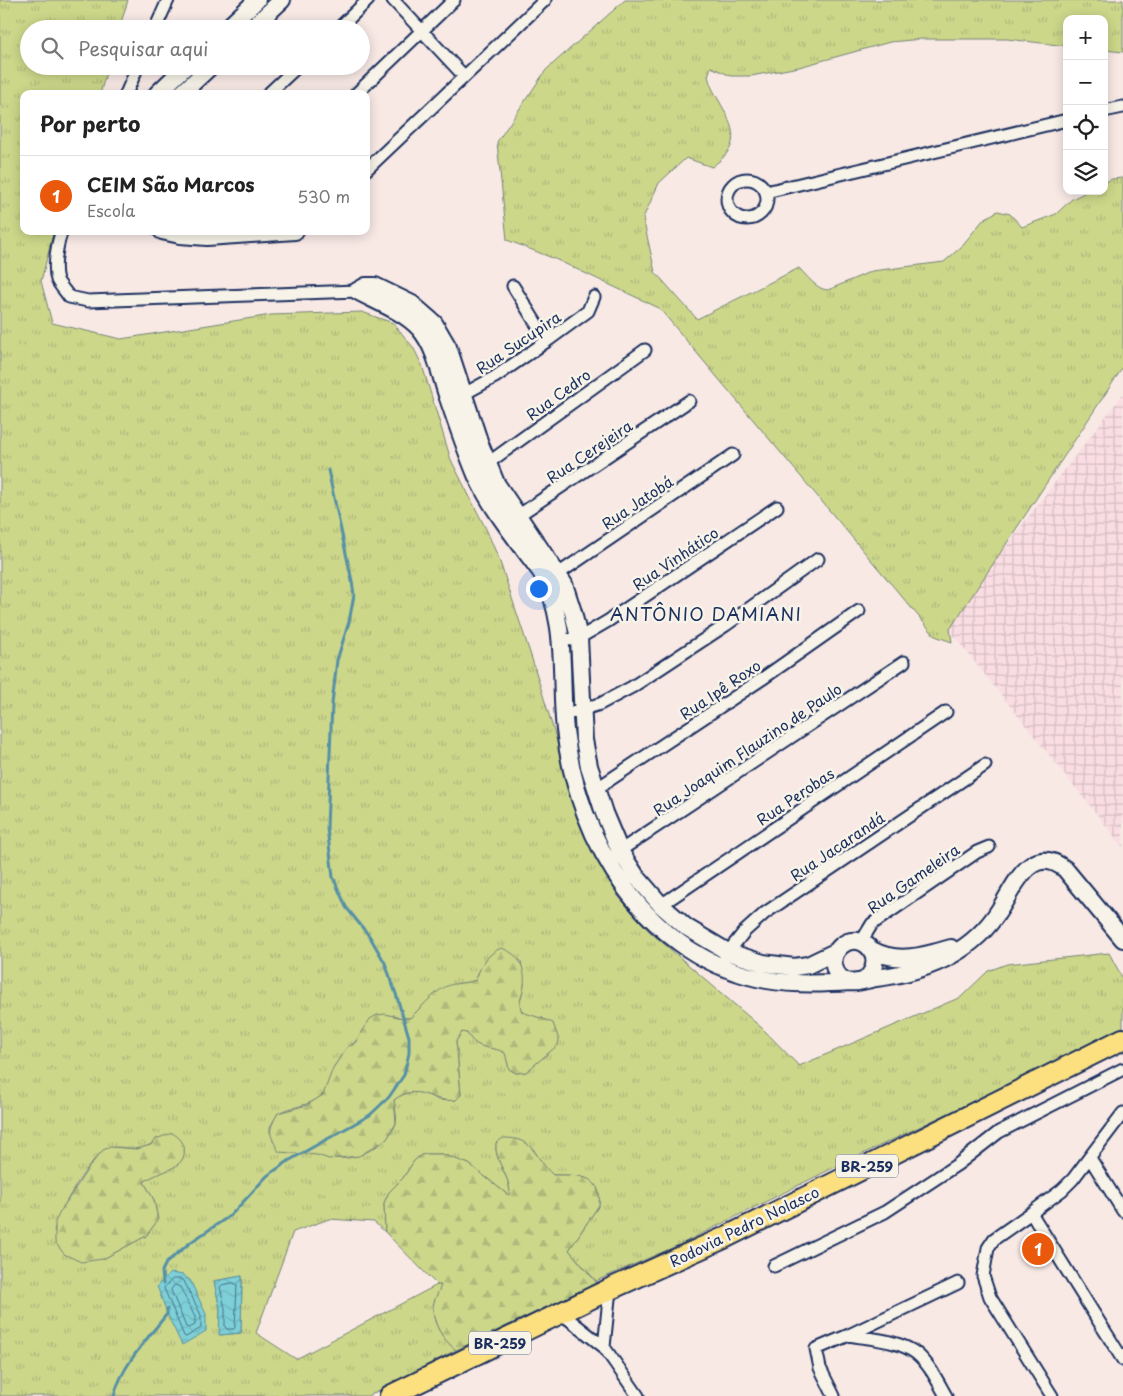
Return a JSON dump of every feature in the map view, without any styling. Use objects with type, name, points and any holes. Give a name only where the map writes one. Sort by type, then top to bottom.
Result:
[{"type":"highway","name":"Rodovia Pedro Nolasco","points":[[390,1396],[610,1289],[726,1237],[1123,1040]]},
{"type":"street","points":[[159,20],[168,0]]},
{"type":"street","points":[[236,20],[257,0]]},
{"type":"street","points":[[261,20],[282,0]]},
{"type":"street","points":[[347,20],[368,0]]},
{"type":"street","points":[[393,0],[464,76]]},
{"type":"street","points":[[360,90],[454,0]]},
{"type":"street","points":[[370,166],[545,0]]},
{"type":"street","points":[[128,90],[134,75]]},
{"type":"street","points":[[161,90],[177,75]]},
{"type":"street","points":[[185,90],[201,75]]},
{"type":"street","points":[[272,90],[288,75]]},
{"type":"street","points":[[1108,110],[1123,107]]},
{"type":"street","points":[[766,192],[1063,121]]},
{"type":"street","points":[[60,235],[56,260],[57,279],[69,297],[88,301],[357,291],[366,286],[375,286],[412,304],[434,323],[448,347],[456,397],[477,476],[486,494],[511,519],[558,574],[568,593],[579,638],[584,740],[589,766],[620,851],[636,876],[661,905],[686,927],[728,952],[763,963],[794,967],[808,965],[837,951],[847,942],[854,941],[882,956],[901,958],[970,943]]},
{"type":"street","points":[[513,286],[547,341]]},
{"type":"street","name":"Rua Sucupira","points":[[456,397],[495,377],[547,341],[588,311],[594,297]]},
{"type":"street","name":"Rua Cedro","points":[[488,463],[645,350]]},
{"type":"street","points":[[456,397],[488,463],[511,519],[548,585],[553,598],[561,641],[564,715],[568,751],[578,794],[595,840],[605,860],[623,886],[649,916],[680,944],[718,966],[767,981],[823,984],[897,975],[926,967],[953,955],[970,943],[995,918],[1025,868],[1046,860],[1065,869],[1123,939]]},
{"type":"street","name":"Rua Cerejeira","points":[[511,519],[689,401]]},
{"type":"street","name":"Rua Jatobá","points":[[558,574],[733,455]]},
{"type":"street","name":"Rua Vinhático","points":[[561,641],[579,638],[777,508]]},
{"type":"street","points":[[564,715],[609,700],[632,687],[726,625],[818,559]]},
{"type":"street","name":"Rua Ipê Roxo","points":[[596,789],[762,679],[859,611]]},
{"type":"street","name":"Rua Joaquim Flauzino de Paulo","points":[[605,860],[904,662]]},
{"type":"street","name":"Rua Perobas","points":[[661,905],[946,712]]},
{"type":"street","name":"Rua Jacarandá","points":[[718,966],[755,921],[765,913],[985,765]]},
{"type":"street","name":"Rua Gameleira","points":[[866,946],[872,924],[977,852],[989,847]]},
{"type":"street","points":[[837,951],[834,957],[835,970],[844,980],[858,981],[872,974],[875,966],[875,958],[866,946]]},
{"type":"street","points":[[774,1266],[867,1222],[923,1188],[999,1132],[1123,1069]]},
{"type":"street","points":[[1052,1396],[990,1297],[984,1282],[983,1269],[985,1259],[988,1248],[994,1239],[1062,1190],[1090,1158],[1123,1113]]},
{"type":"street","points":[[1090,1158],[1123,1211]]},
{"type":"street","points":[[1031,1213],[1123,1360]]},
{"type":"street","points":[[834,1396],[820,1368],[816,1349],[958,1283]]},
{"type":"street","points":[[604,1347],[610,1289]]},
{"type":"street","points":[[561,1313],[604,1347],[632,1393]]},
{"type":"street","points":[[849,1335],[900,1345],[909,1349],[927,1364],[946,1396]]},
{"type":"shaded area","points":[[1123,394],[1123,847],[945,625]]},
{"type":"green space","points":[[0,0],[128,0],[122,20],[20,20],[20,75],[105,75],[101,90],[20,90],[20,235],[53,235],[41,281],[52,323],[121,339],[271,315],[362,312],[393,323],[413,347],[422,365],[451,460],[487,531],[500,562],[580,817],[597,858],[618,896],[649,931],[763,1029],[799,1066],[961,997],[988,971],[1007,964],[1109,953],[1123,979],[1123,1027],[1047,1066],[829,1170],[681,1244],[596,1281],[569,1250],[599,1205],[597,1187],[592,1182],[578,1176],[553,1175],[545,1168],[532,1147],[496,1143],[497,1156],[508,1180],[510,1194],[508,1195],[469,1164],[442,1154],[421,1155],[389,1192],[384,1203],[385,1232],[374,1222],[329,1219],[293,1232],[256,1333],[296,1359],[437,1285],[442,1285],[434,1302],[433,1314],[440,1331],[456,1350],[368,1396],[0,1396]],"holes":[[[501,949],[521,961],[524,985],[519,1005],[522,1012],[534,1017],[543,1018],[557,1045],[526,1072],[516,1073],[509,1069],[506,1053],[475,1043],[467,1033],[462,1032],[456,1041],[461,1095],[456,1100],[438,1100],[413,1092],[394,1100],[396,1123],[393,1130],[380,1144],[363,1154],[349,1158],[323,1156],[310,1152],[270,1133],[270,1127],[278,1113],[316,1100],[324,1093],[335,1065],[347,1049],[376,1025],[393,1015],[410,1018],[431,998],[443,990],[459,983],[476,980],[485,961],[496,951]],[[156,1139],[184,1145],[181,1161],[176,1166],[144,1182],[154,1200],[158,1220],[146,1236],[103,1259],[54,1231],[68,1198],[85,1171],[102,1152],[115,1147],[145,1147]],[[242,1276],[241,1333],[220,1335],[220,1309],[214,1281]]]},
{"type":"green space","points":[[625,0],[1123,0],[1123,52],[1108,50],[1108,15],[1063,15],[1063,46],[1007,39],[922,39],[890,42],[799,67],[751,76],[731,76],[711,67],[708,76],[710,83],[731,125],[732,142],[729,150],[712,167],[686,158],[659,183],[643,218],[655,272],[697,319],[799,268],[816,285],[828,290],[872,271],[944,262],[960,248],[984,219],[998,211],[1010,214],[1022,227],[1056,214],[1072,199],[1080,195],[1108,195],[1108,181],[1123,178],[1123,367],[950,629],[952,642],[935,636],[659,308],[555,259],[507,240],[497,142],[546,70]]},
{"type":"green space","points":[[501,948],[516,957],[524,972],[520,1001],[522,1012],[553,1023],[559,1040],[558,1045],[526,1072],[516,1073],[509,1069],[505,1053],[480,1046],[467,1033],[462,1032],[456,1041],[461,1095],[456,1100],[410,1093],[394,1100],[396,1123],[387,1139],[359,1156],[329,1159],[317,1155],[279,1152],[271,1132],[278,1113],[307,1105],[323,1095],[333,1068],[347,1047],[355,1043],[370,1019],[377,1015],[385,1014],[410,1018],[431,997],[445,987],[476,980],[485,961]]},
{"type":"green space","points":[[172,1133],[183,1143],[184,1155],[176,1166],[144,1182],[154,1200],[158,1220],[146,1236],[103,1259],[81,1262],[64,1254],[55,1242],[55,1222],[89,1167],[103,1150],[110,1147],[137,1149],[151,1145],[156,1139]]},
{"type":"green space","points":[[503,1138],[521,1141],[527,1145],[553,1175],[570,1175],[586,1178],[597,1187],[599,1205],[569,1250],[597,1283],[456,1350],[443,1337],[433,1314],[433,1305],[441,1285],[437,1285],[385,1232],[384,1203],[389,1192],[403,1178],[414,1161],[421,1155],[426,1154],[442,1154],[469,1164],[508,1195],[510,1194],[508,1180],[496,1150],[496,1143]]},
{"type":"water","points":[[170,1273],[183,1275],[190,1280],[206,1314],[206,1331],[182,1345],[157,1286]]},
{"type":"water","points":[[242,1276],[241,1333],[219,1335],[220,1309],[214,1281]]},
{"type":"waterway","points":[[163,1284],[162,1271],[166,1263],[191,1242],[231,1215],[267,1176],[290,1160],[370,1115],[389,1097],[404,1075],[409,1053],[409,1037],[385,963],[370,937],[346,907],[333,877],[327,828],[332,704],[337,660],[349,622],[354,595],[328,470]]},
{"type":"waterway","points":[[114,1396],[129,1363],[167,1314],[167,1309]]},
{"type":"place","name":"CEIM São Marcos","points":[[1038,1249]]},
{"type":"district","name":"ANTÔNIO DAMIANI","points":[[706,613]]}]
